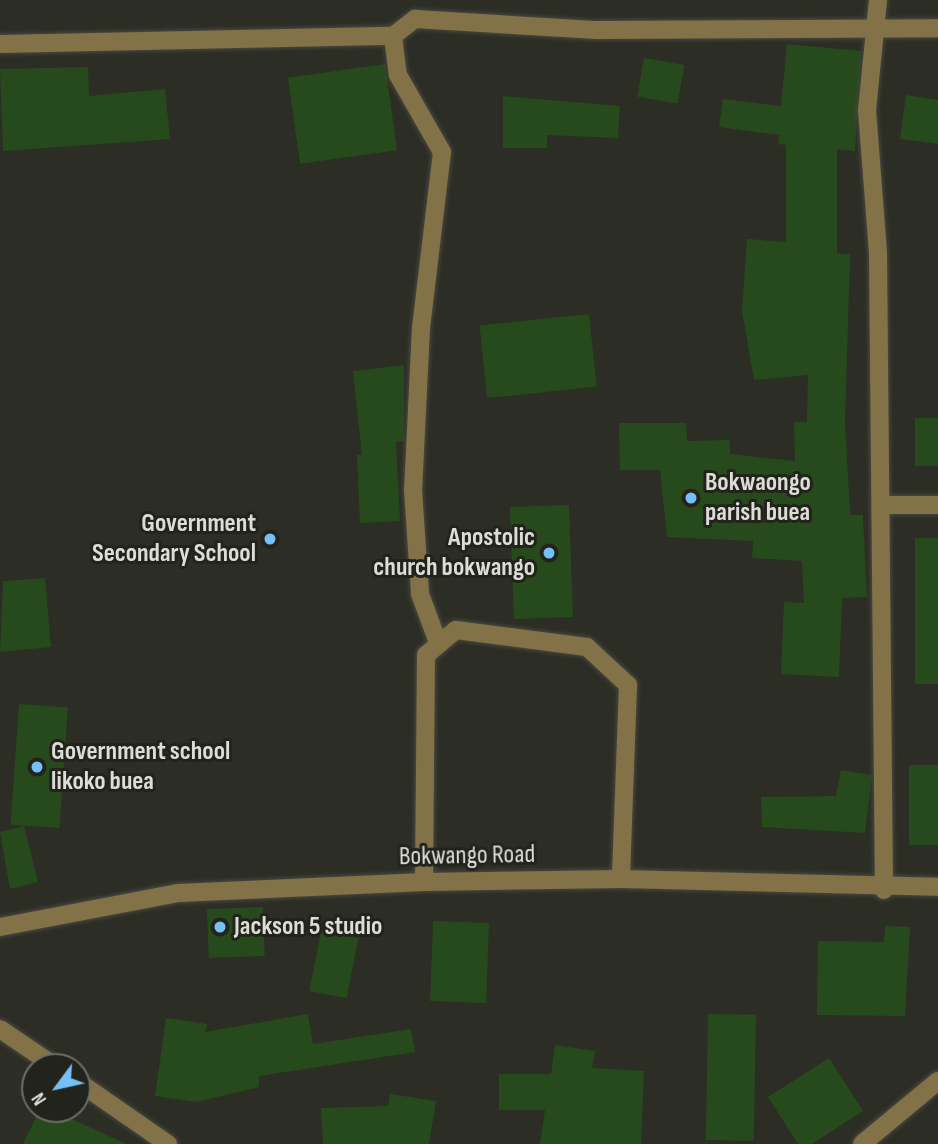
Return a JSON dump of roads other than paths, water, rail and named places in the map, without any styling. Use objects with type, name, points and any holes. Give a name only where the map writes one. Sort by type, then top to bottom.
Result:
[{"type":"street","points":[[878,0],[867,110],[883,505],[884,890]]},
{"type":"street","points":[[0,44],[393,36],[415,19],[597,30],[938,28]]},
{"type":"street","points":[[393,36],[398,75],[442,152],[421,328],[413,490],[420,594],[437,640]]},
{"type":"street","points":[[883,505],[938,505]]},
{"type":"street","points":[[424,882],[426,655],[437,640],[456,629],[587,647],[612,664],[628,685],[621,878]]},
{"type":"street","name":"Bokwango Road","points":[[0,927],[178,893],[424,882],[621,878],[884,890],[938,887]]},
{"type":"street","points":[[0,1028],[36,1053]]},
{"type":"street","points":[[862,1144],[938,1081]]},
{"type":"street","points":[[91,1091],[168,1144]]},
{"type":"place","name":"Bokwaongo parish buea","points":[[691,498]]},
{"type":"place","name":"Government Secondary School","points":[[270,539]]},
{"type":"place","name":"Apostolic church bokwango","points":[[549,553]]},
{"type":"place","name":"Government school likoko buea","points":[[37,767]]},
{"type":"place","name":"Jackson 5 studio","points":[[220,927]]}]
